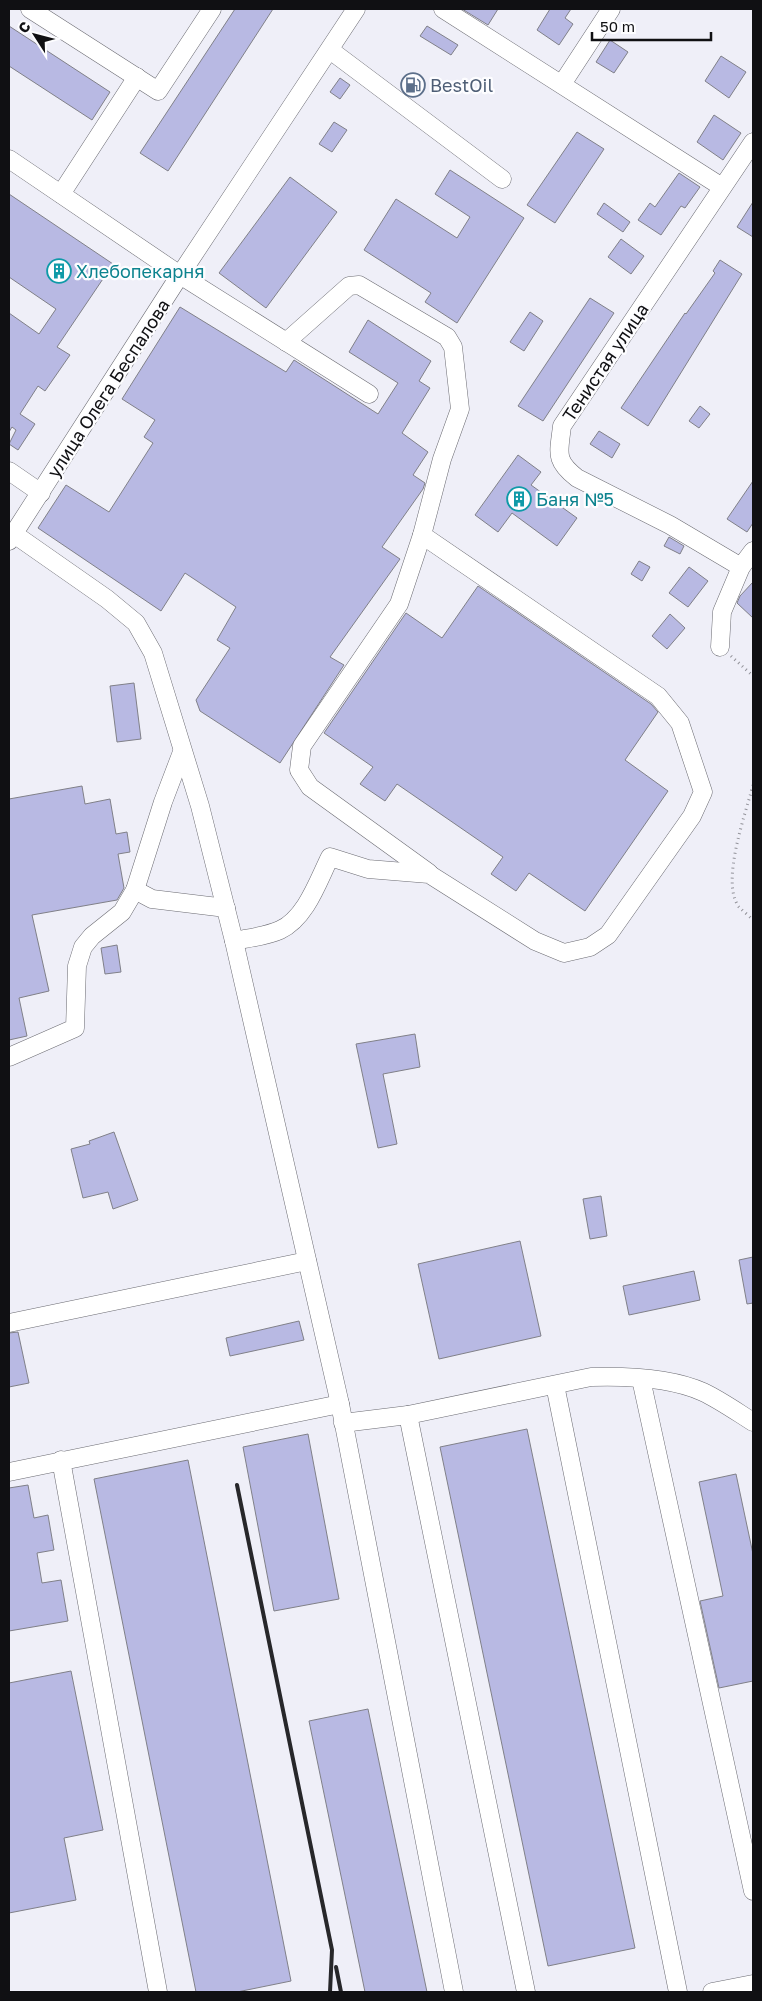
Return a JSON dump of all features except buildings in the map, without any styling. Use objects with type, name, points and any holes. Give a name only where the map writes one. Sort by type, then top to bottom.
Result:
[{"type":"street","points":[[30,9],[158,91],[212,9]]},
{"type":"street","name":"улица Олега Беспалова","points":[[11,538],[180,275],[356,9]]},
{"type":"street","points":[[443,9],[722,187]]},
{"type":"street","points":[[562,84],[611,9]]},
{"type":"street","points":[[330,50],[502,179]]},
{"type":"street","points":[[61,194],[137,77]]},
{"type":"street","name":"Тенистая улица","points":[[742,567],[670,525],[577,478],[564,468],[558,458],[562,426],[753,142]]},
{"type":"street","points":[[9,159],[180,275],[369,394]]},
{"type":"street","points":[[286,342],[349,286],[359,285],[447,337],[453,346],[460,409],[442,459],[422,535],[398,604],[302,746],[299,770],[310,787],[429,874],[535,941],[564,953],[590,947],[608,935],[692,816],[703,792],[680,724],[658,696],[422,535]]},
{"type":"street","points":[[9,471],[41,493]]},
{"type":"street","points":[[11,538],[107,598],[136,623],[153,654],[200,806],[234,941],[340,1404],[454,1992]]},
{"type":"street","points":[[720,647],[722,612],[742,567],[753,550]]},
{"type":"street","points":[[9,1057],[75,1028],[77,966],[83,947],[92,936],[122,912],[135,890],[163,802],[182,752]]},
{"type":"street","points":[[234,941],[280,930],[292,922],[304,906],[330,857],[368,869],[429,874]]},
{"type":"street","points":[[135,890],[152,899],[226,908]]},
{"type":"street","points":[[9,1324],[307,1261]]},
{"type":"street","points":[[344,1423],[408,1415],[591,1377],[641,1379],[682,1386],[703,1392],[753,1422]]},
{"type":"street","points":[[641,1379],[753,1891]]},
{"type":"street","points":[[555,1385],[678,1992]]},
{"type":"street","points":[[9,1472],[340,1404]]},
{"type":"street","points":[[408,1415],[526,1992]]},
{"type":"street","points":[[61,1460],[158,1992]]},
{"type":"street","points":[[712,1992],[753,1984]]},
{"type":"path","points":[[720,647],[753,676]]},
{"type":"path","points":[[753,786],[734,857],[732,883],[738,906],[753,920]]},
{"type":"railway","points":[[237,1485],[332,1950],[330,1992]]},
{"type":"railway","points":[[336,1967],[341,1992]]},
{"type":"place","name":"BestOil","points":[[413,85]]},
{"type":"place","name":"Хлебопекарня","points":[[59,271]]},
{"type":"place","name":"Баня №5","points":[[519,499]]}]
